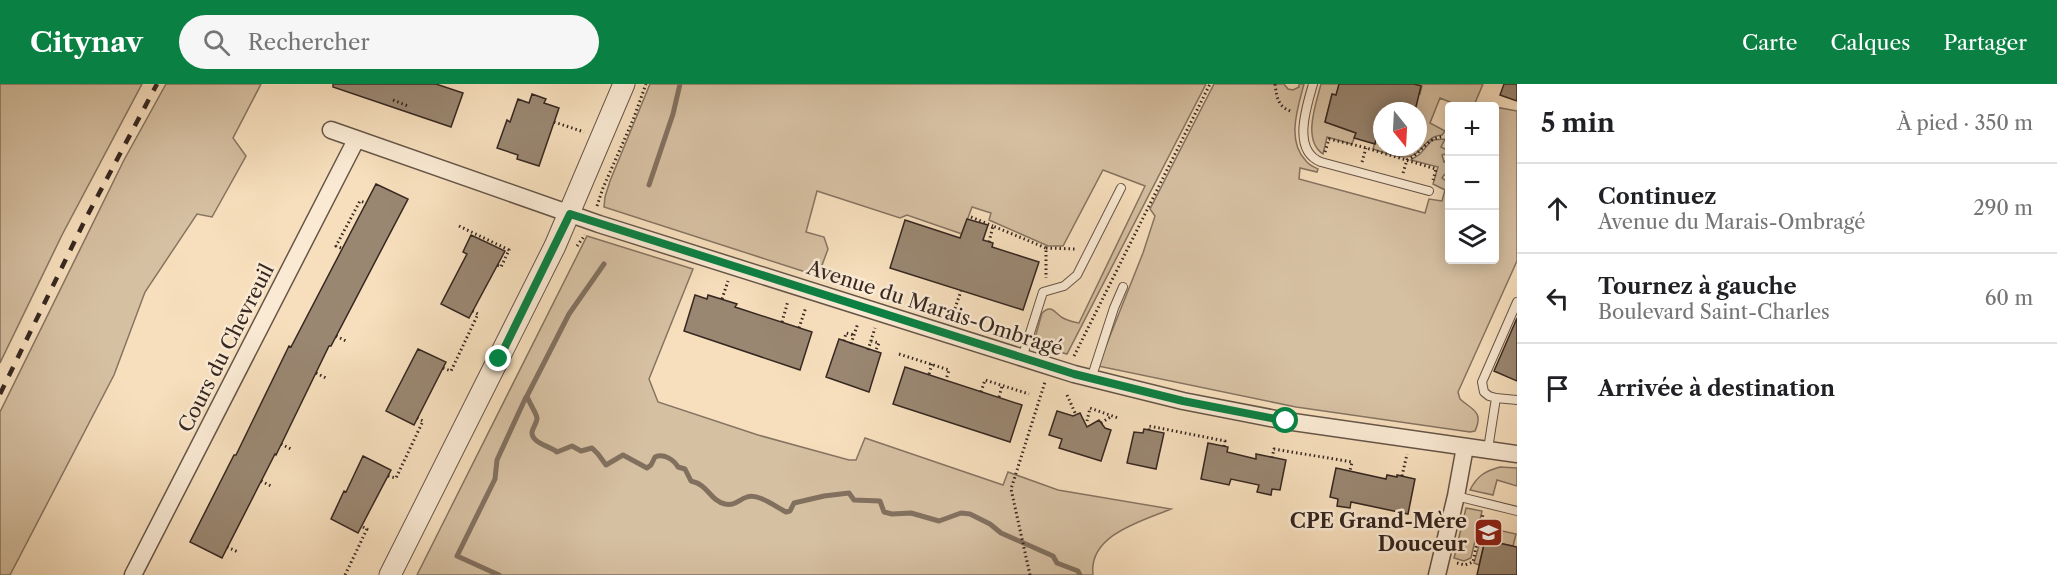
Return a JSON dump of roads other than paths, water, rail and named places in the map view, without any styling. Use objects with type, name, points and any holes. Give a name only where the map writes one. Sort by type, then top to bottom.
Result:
[{"type":"street","points":[[390,575],[570,214],[624,84]]},
{"type":"street","name":"Avenue du Marais-Ombragé","points":[[331,130],[570,214],[1091,379],[1286,421],[1517,454]]},
{"type":"street","name":"Cours du Chevreuil","points":[[133,575],[356,140]]},
{"type":"street","points":[[1439,567],[1465,447]]},
{"type":"lane","points":[[1313,84],[1304,124],[1305,141],[1312,156],[1321,162],[1429,191]]},
{"type":"lane","points":[[1022,358],[1043,292],[1064,286],[1077,274],[1121,188]]},
{"type":"lane","points":[[1091,379],[1123,287]]},
{"type":"lane","points":[[1517,302],[1482,382],[1484,392],[1489,396],[1517,400]]},
{"type":"lane","points":[[1488,449],[1496,398]]},
{"type":"lane","points":[[1456,496],[1517,511]]},
{"type":"waterway","points":[[649,185],[673,114],[680,84]]},
{"type":"waterway","points":[[604,264],[569,314],[527,396],[537,418],[532,432],[534,439],[538,442],[557,452],[572,446],[581,451],[592,448],[606,465],[623,455],[647,468],[655,457],[665,457],[678,467],[685,469],[691,481],[702,486],[715,499],[725,504],[751,496],[762,499],[786,512],[790,511],[794,503],[849,493],[854,500],[880,501],[884,512],[892,514],[911,513],[939,521],[961,513],[970,514],[990,524],[1001,533],[1053,556],[1057,563],[1078,571],[1080,575]]},
{"type":"waterway","points":[[499,575],[457,556],[495,479],[497,460],[526,397]]},
{"type":"railway","points":[[0,394],[86,218],[157,84]]},
{"type":"place","name":"CPE Grand-Mère Douceur","points":[[1488,533]]}]
